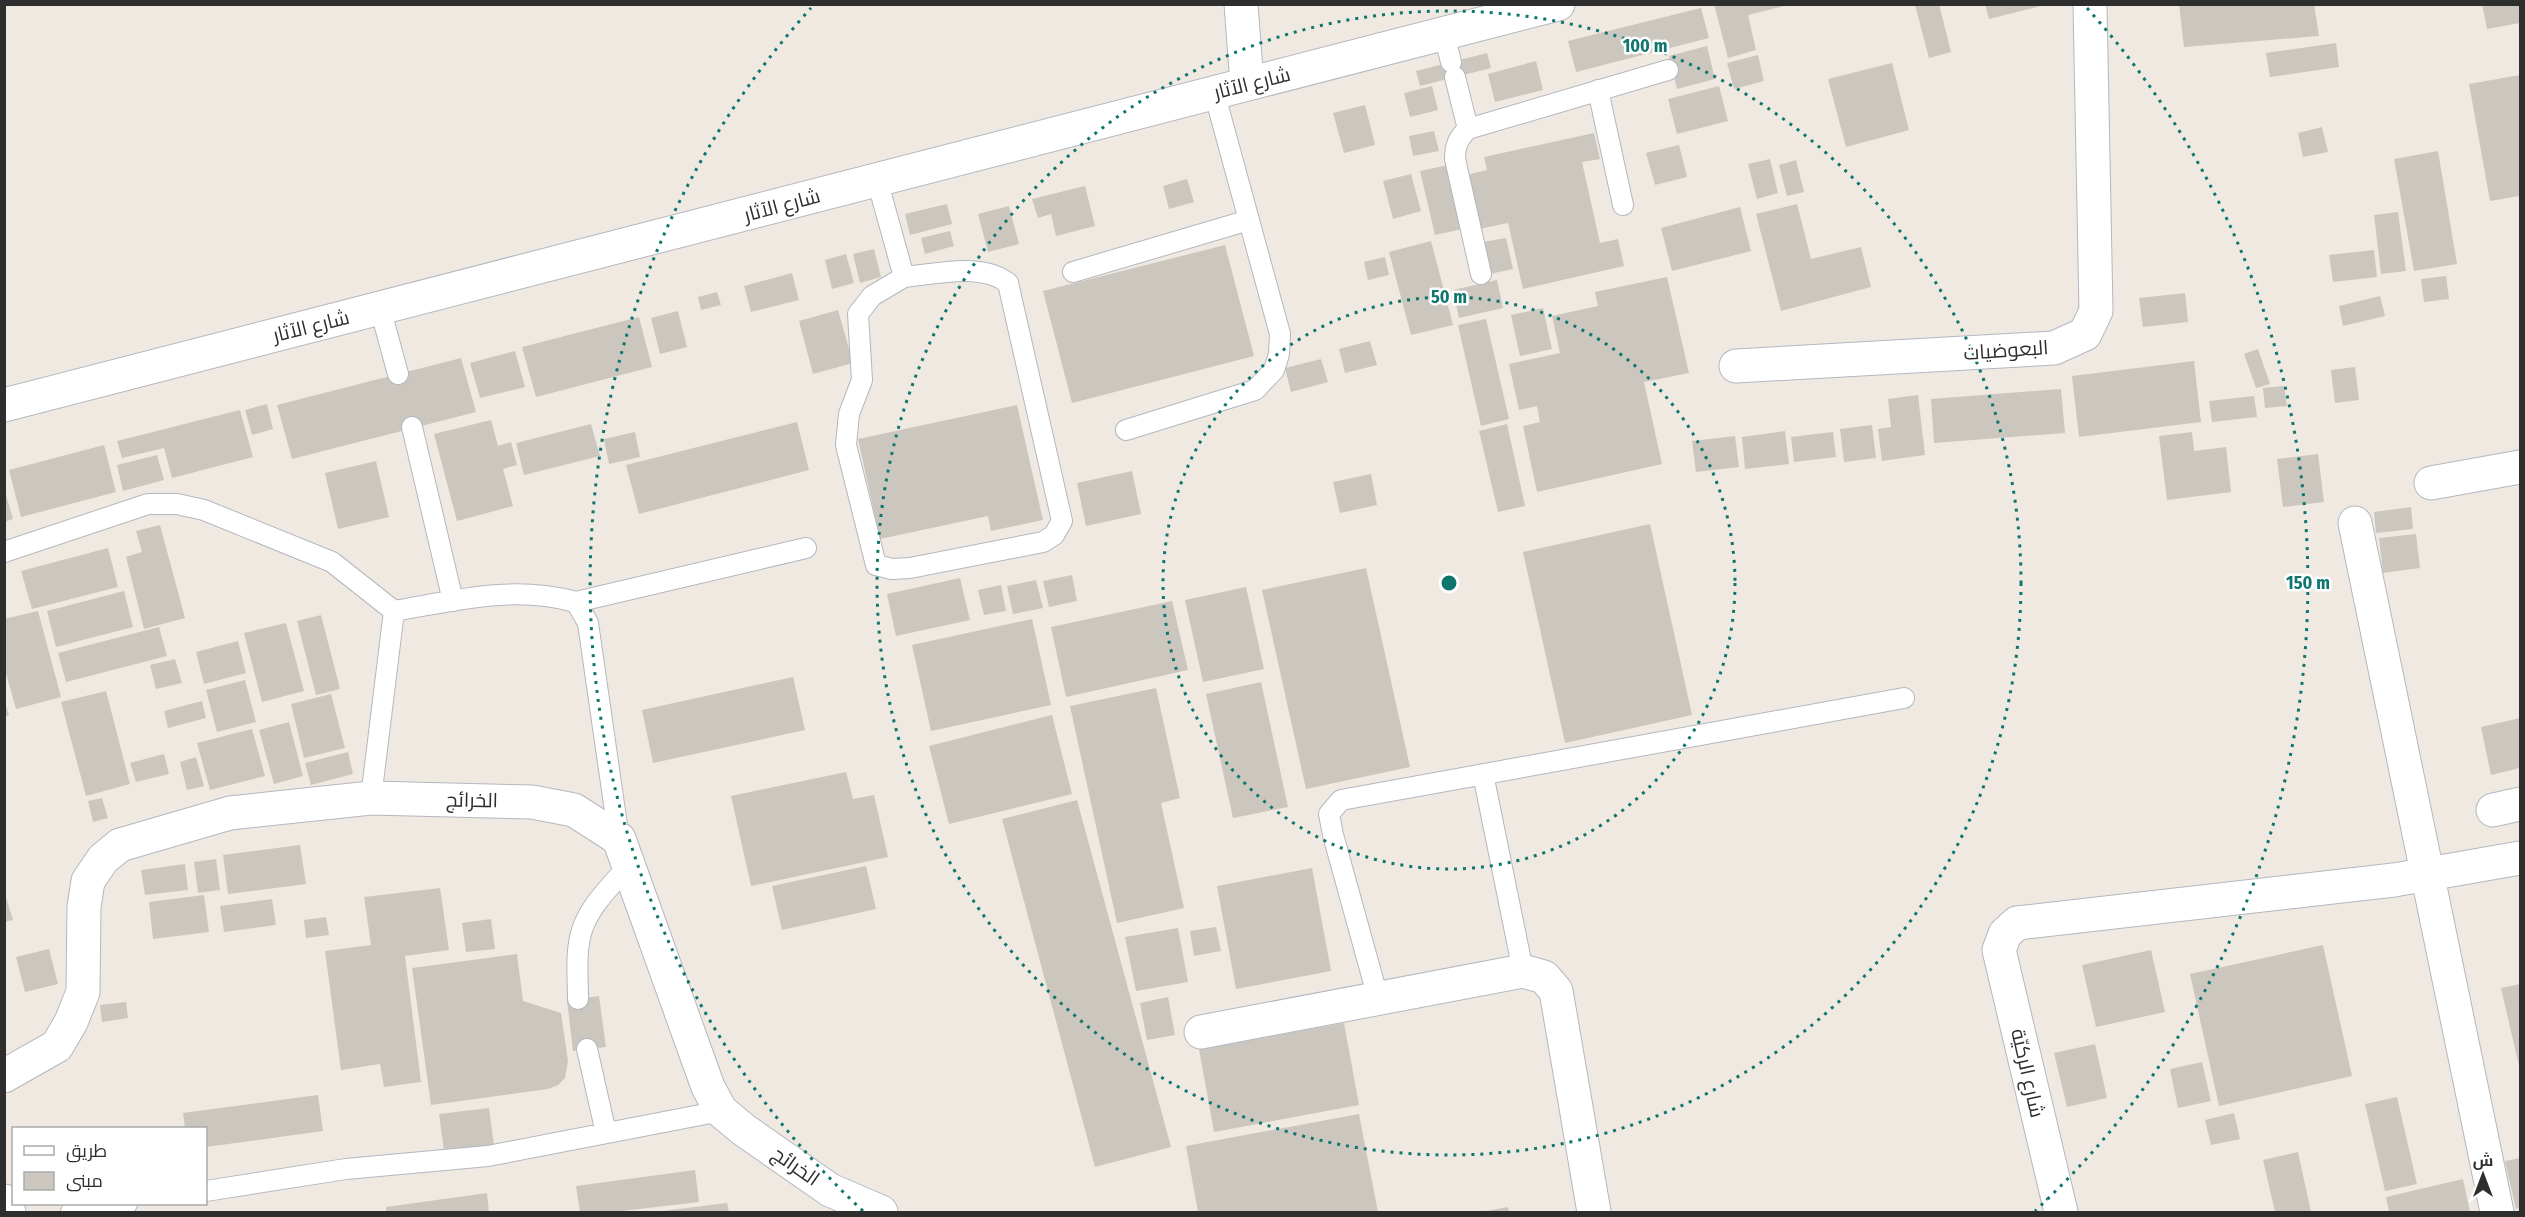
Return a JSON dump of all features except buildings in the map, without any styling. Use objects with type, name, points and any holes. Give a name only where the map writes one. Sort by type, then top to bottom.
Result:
[{"type":"street","points":[[1241,4],[1247,84]]},
{"type":"street","name":"شارع الآثار","points":[[4,405],[1247,84],[1450,58],[1558,4]]},
{"type":"street","name":"البعوضيات","points":[[1736,366],[2054,348],[2085,334],[2096,311],[2090,4]]},
{"type":"street","points":[[2431,483],[2520,467]]},
{"type":"street","points":[[2355,523],[2497,1212]]},
{"type":"street","name":"الخرائج","points":[[4,1076],[57,1046],[71,1022],[83,992],[84,907],[88,881],[103,859],[120,845],[230,813],[371,798],[532,801],[574,810],[623,852],[708,1087],[721,1111],[744,1130],[830,1190],[881,1212]]},
{"type":"street","points":[[2426,875],[2520,858]]},
{"type":"street","name":"شارع الركيّة","points":[[2061,1212],[1999,950],[2005,934],[2018,923],[2426,875]]},
{"type":"street","points":[[1201,1032],[1524,971],[1544,977],[1556,991],[1594,1212]]},
{"type":"street","points":[[4,1201],[9,1212]]},
{"type":"lane","points":[[1450,58],[1468,129]]},
{"type":"lane","points":[[1481,274],[1455,159],[1458,141],[1468,129],[1668,70]]},
{"type":"lane","points":[[1598,90],[1623,206]]},
{"type":"lane","points":[[1126,430],[1256,390],[1275,370],[1280,334],[1214,92]]},
{"type":"lane","points":[[877,180],[904,276]]},
{"type":"lane","points":[[1073,272],[1249,220]]},
{"type":"lane","points":[[968,272],[997,275],[1008,284],[1062,521],[1054,535],[1043,542],[910,568],[892,569],[876,565],[846,445],[849,414],[862,380],[858,314],[872,296],[904,276],[968,272]]},
{"type":"lane","points":[[381,308],[398,374]]},
{"type":"lane","points":[[412,427],[453,600]]},
{"type":"lane","points":[[4,552],[148,504],[177,504],[204,510],[332,562],[394,611],[500,593],[554,596],[576,602],[806,548]]},
{"type":"lane","points":[[576,602],[588,623],[623,852],[582,930],[578,954],[578,999]]},
{"type":"lane","points":[[371,798],[394,611]]},
{"type":"lane","points":[[1378,998],[1329,814],[1341,800],[1905,698]]},
{"type":"lane","points":[[1483,774],[1524,971]]},
{"type":"lane","points":[[587,1049],[606,1133]]},
{"type":"lane","points":[[207,1191],[346,1169],[488,1156],[721,1111]]},
{"type":"lane","points":[[71,1212],[115,1205]]}]
